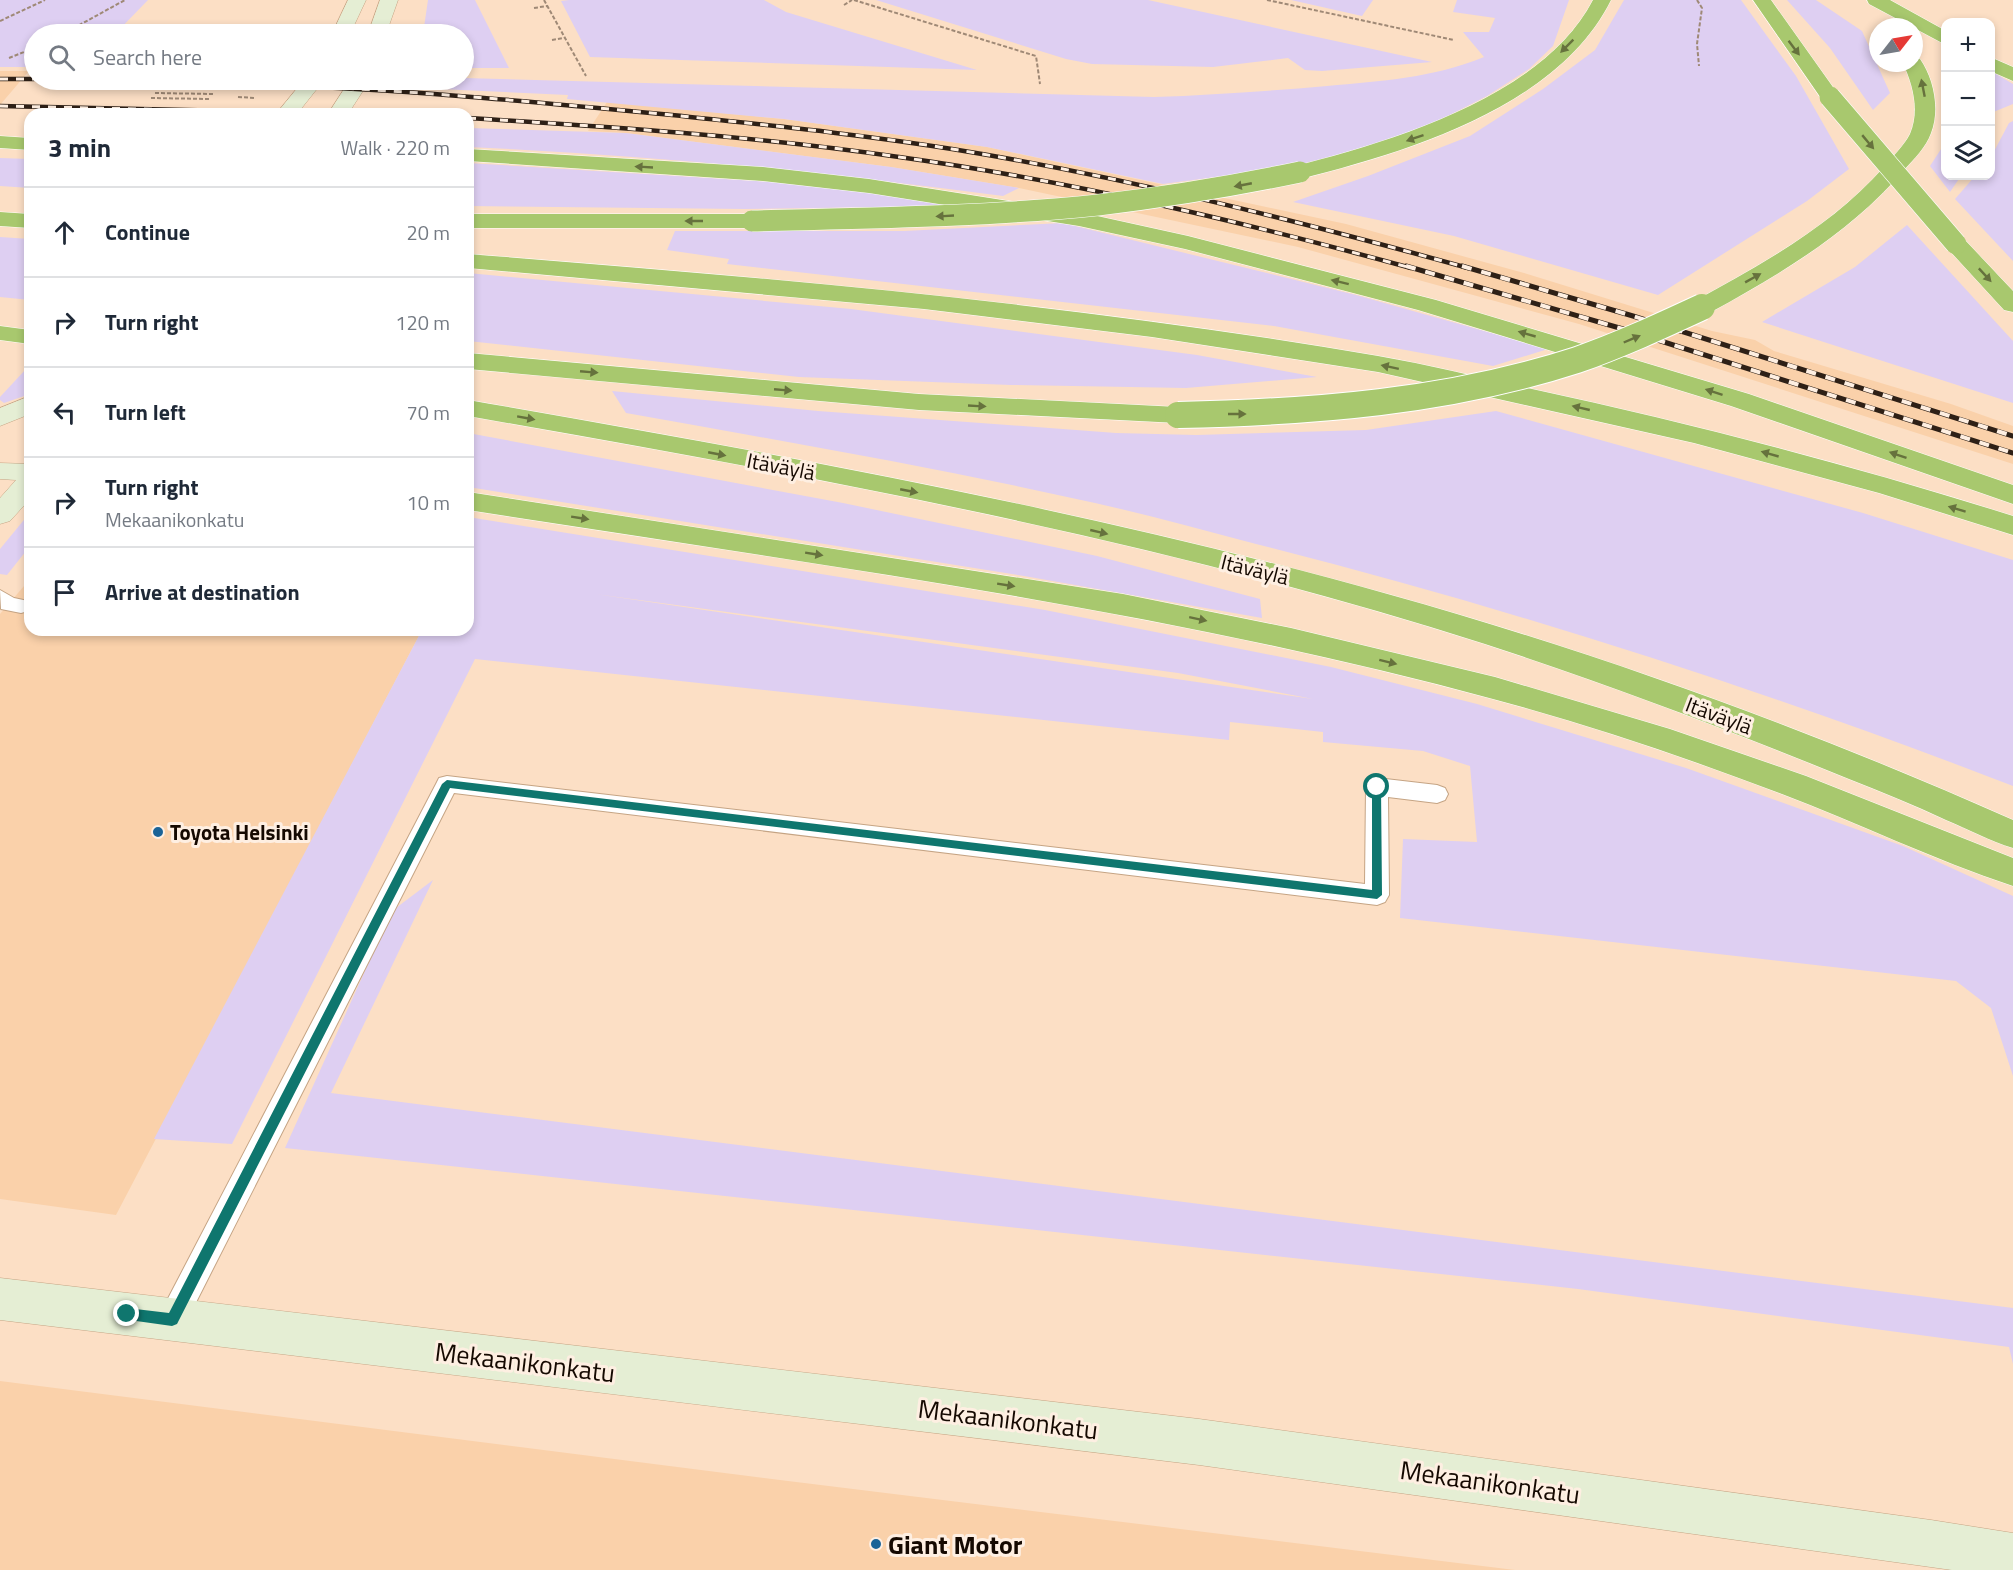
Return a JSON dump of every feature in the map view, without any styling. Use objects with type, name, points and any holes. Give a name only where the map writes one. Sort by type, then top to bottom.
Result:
[{"type":"highway","points":[[474,221],[752,221],[928,217],[1082,207],[1204,192],[1342,161],[1432,133],[1504,96],[1538,74],[1571,43],[1602,0]]},
{"type":"highway","points":[[1762,0],[1830,97],[1956,244],[2013,305]]},
{"type":"highway","points":[[1854,0],[1874,18]]},
{"type":"highway","points":[[1876,0],[1941,36]]},
{"type":"highway","points":[[1995,66],[2013,75]]},
{"type":"highway","points":[[474,362],[919,402],[1178,415],[1265,414],[1362,405],[1429,396],[1503,382],[1554,368],[1624,343],[1702,307],[1771,268],[1816,237],[1869,196],[1900,161],[1922,131],[1926,105],[1918,72]]},
{"type":"highway","points":[[0,142],[24,144]]},
{"type":"highway","points":[[474,155],[787,177],[974,201],[1101,224],[1188,243],[1427,305],[1570,347],[1740,400],[2013,495]]},
{"type":"highway","points":[[0,206],[24,206]]},
{"type":"highway","points":[[0,219],[24,221]]},
{"type":"highway","points":[[474,261],[656,276],[1048,317],[1201,337],[1381,365],[1571,405],[1723,441],[2013,526]]},
{"type":"highway","points":[[0,325],[24,324]]},
{"type":"highway","points":[[0,333],[24,336]]},
{"type":"highway","name":"Itäväylä","points":[[474,409],[1012,512],[1169,547],[1332,588],[1497,638],[1668,695],[1935,799],[2013,835]]},
{"type":"highway","points":[[474,502],[1123,604],[1302,641],[1495,688],[1659,736],[1794,785],[2013,872]]},
{"type":"street","points":[[346,24],[357,0]]},
{"type":"street","points":[[381,24],[389,0]]},
{"type":"street","points":[[291,108],[306,90]]},
{"type":"street","points":[[342,108],[354,90]]},
{"type":"street","points":[[0,471],[24,472]]},
{"type":"street","points":[[0,515],[24,489]]},
{"type":"street","name":"Mekaanikonkatu","points":[[0,1299],[1199,1442],[1931,1543],[2013,1557]]},
{"type":"lane","points":[[0,597],[8,604],[21,606]]},
{"type":"lane","points":[[172,1320],[447,784],[1377,895],[1377,787],[1437,794]]},
{"type":"path","points":[[0,21],[45,0]]},
{"type":"path","points":[[81,24],[125,0]]},
{"type":"path","points":[[543,0],[586,76]]},
{"type":"path","points":[[844,5],[853,0],[1035,56],[1040,84]]},
{"type":"path","points":[[1267,0],[1454,40]]},
{"type":"path","points":[[1697,0],[1702,9],[1697,44],[1698,66]]},
{"type":"path","points":[[534,8],[547,6]]},
{"type":"path","points":[[1319,17],[1324,12]]},
{"type":"path","points":[[916,26],[924,21]]},
{"type":"path","points":[[1400,34],[1404,30]]},
{"type":"path","points":[[552,40],[564,38]]},
{"type":"path","points":[[986,47],[993,43]]},
{"type":"path","points":[[9,58],[24,52]]},
{"type":"path","points":[[153,96],[211,96],[153,96]]},
{"type":"shaded area","points":[[0,0],[148,0],[125,24],[24,24],[24,67],[0,67]]},
{"type":"shaded area","points":[[428,0],[475,0],[509,68],[474,68],[474,24],[424,24]]},
{"type":"shaded area","points":[[764,0],[786,12],[977,70],[590,57],[561,1]]},
{"type":"shaded area","points":[[876,0],[1148,0],[1432,62],[1322,71],[1305,70],[1288,58],[1213,67],[1092,64],[1066,59]]},
{"type":"shaded area","points":[[1291,0],[1373,0],[1362,16]]},
{"type":"shaded area","points":[[1457,0],[1569,0],[1553,46],[1529,69],[1487,96],[1426,127],[1375,146],[1290,167],[1163,184],[987,147],[784,119],[567,99],[568,95],[460,90],[474,90],[474,78],[1154,97],[1284,90],[1407,78],[1446,70],[1484,57],[1463,32],[1489,32],[1495,18],[1453,12]]},
{"type":"shaded area","points":[[1624,0],[1741,0],[1796,76],[1849,169],[1807,201],[1658,295],[1454,236],[1293,202],[1368,176],[1470,136],[1543,89],[1595,50]]},
{"type":"shaded area","points":[[1787,0],[1816,0],[1862,31],[1869,46],[1869,72],[1881,72],[1890,93],[1873,110],[1830,48]]},
{"type":"shaded area","points":[[0,71],[24,71],[24,77],[0,105]]},
{"type":"shaded area","points":[[1995,73],[2013,84],[2013,104],[1995,111]]},
{"type":"shaded area","points":[[607,102],[784,119],[987,147],[1346,224],[1524,273],[1712,331],[1755,340],[1774,351],[1951,404],[2013,426],[2013,464],[1579,324],[1298,247],[1019,188],[891,167],[626,133],[588,131]]},
{"type":"shaded area","points":[[2013,121],[2013,261],[1955,199],[1972,180],[1995,180],[1995,149],[2009,123]]},
{"type":"shaded area","points":[[474,128],[626,133],[891,167],[1019,188],[1003,196],[869,179],[602,155],[474,147]]},
{"type":"shaded area","points":[[1941,149],[1941,180],[1958,180],[1950,192],[1930,166]]},
{"type":"shaded area","points":[[0,158],[24,159],[24,188],[0,186]]},
{"type":"shaded area","points":[[474,163],[789,183],[874,192],[951,206],[745,209],[474,206]]},
{"type":"shaded area","points":[[1063,223],[1356,295],[1548,349],[1493,366],[1274,326],[727,264],[729,259],[667,250],[675,231],[904,231]]},
{"type":"shaded area","points":[[1907,225],[2013,341],[2013,403],[1762,322],[1855,267]]},
{"type":"shaded area","points":[[0,237],[24,239],[24,299],[0,297]]},
{"type":"shaded area","points":[[474,274],[851,309],[1197,355],[1317,377],[1186,388],[1011,385],[799,377],[474,342]]},
{"type":"shaded area","points":[[24,371],[24,396],[4,403],[0,397]]},
{"type":"shaded area","points":[[612,391],[818,411],[1116,433],[1196,435],[1366,430],[1496,411],[1863,513],[2013,560],[2013,786],[1732,684],[1448,596],[1095,503],[919,467],[626,413]]},
{"type":"shaded area","points":[[474,434],[843,503],[1097,556],[1260,599],[1262,618],[1024,576],[474,488]]},
{"type":"shaded area","points":[[474,518],[1045,610],[1331,667],[1477,704],[1686,768],[1903,846],[2013,896],[2013,1076],[1991,1008],[1956,981],[1400,918],[1403,839],[1477,842],[1470,766],[1423,751],[1323,742],[1323,732],[1230,722],[1229,740],[475,659],[232,1144],[154,1139],[419,636],[474,636]],"holes":[[[595,594],[1178,673],[1313,699]]]},
{"type":"shaded area","points":[[24,520],[24,554],[7,575],[0,574],[0,549]]},
{"type":"shaded area","name":"Toyota Helsinki","points":[[24,586],[24,636],[419,636],[116,1215],[0,1199],[0,614]]},
{"type":"shaded area","points":[[433,880],[331,1093],[2013,1308],[2013,1364],[2009,1347],[1578,1289],[285,1148],[392,911]]},
{"type":"shaded area","points":[[0,1381],[788,1481],[1515,1570],[0,1570]]},
{"type":"railway","points":[[0,79],[24,79]]},
{"type":"railway","points":[[374,90],[672,115],[812,130],[952,149],[1017,160],[1212,201],[1468,268]]},
{"type":"railway","points":[[0,106],[92,108]]},
{"type":"railway","points":[[474,118],[738,138],[964,167],[1157,204],[1411,268]]},
{"type":"railway","points":[[1406,266],[1623,329],[2013,453]]},
{"type":"railway","points":[[1462,266],[1633,316],[2013,436]]},
{"type":"place","name":"Toyota Helsinki","points":[[158,832]]},
{"type":"place","name":"Giant Motor","points":[[876,1544]]},
{"type":"route","points":[[127,1314],[172,1320],[447,784],[1377,895],[1377,787]]}]
